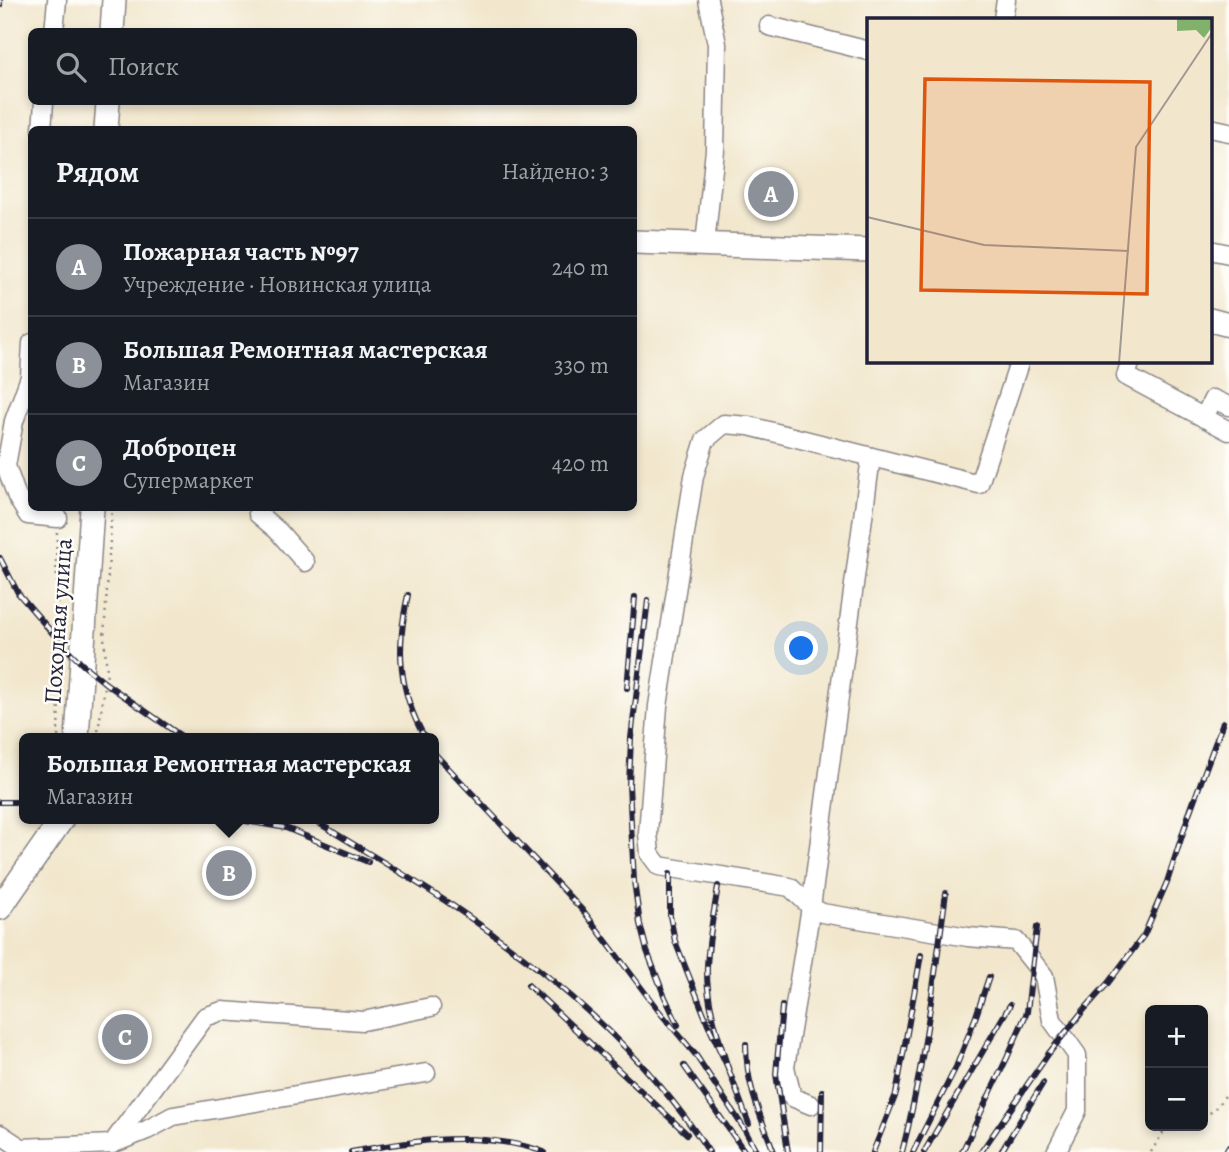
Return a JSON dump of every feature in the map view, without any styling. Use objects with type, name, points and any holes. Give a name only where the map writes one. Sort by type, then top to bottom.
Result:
[{"type":"main road","points":[[112,28],[114,0]]},
{"type":"main road","points":[[106,126],[108,105]]},
{"type":"main road","points":[[637,242],[867,250]]},
{"type":"main road","points":[[1212,321],[1229,325]]},
{"type":"main road","name":"Походная улица","points":[[77,733],[92,511]]},
{"type":"main road","points":[[0,908],[59,824]]},
{"type":"street","points":[[54,28],[57,0]]},
{"type":"street","points":[[705,244],[715,150],[717,44],[708,0]]},
{"type":"street","points":[[1003,18],[1006,0]]},
{"type":"street","points":[[769,26],[867,50]]},
{"type":"street","points":[[42,126],[44,105]]},
{"type":"street","points":[[1019,362],[979,484],[749,426],[724,424],[705,440],[694,476],[658,706],[648,833],[650,854],[659,866],[789,887],[822,913],[968,937],[1016,941],[1044,976],[1052,1020],[1077,1055],[1077,1111],[1056,1152]]},
{"type":"street","points":[[1130,362],[1126,376],[1229,431]]},
{"type":"street","points":[[28,382],[14,421],[6,467],[17,497],[28,514],[58,518]]},
{"type":"street","points":[[1204,418],[1213,399],[1229,406]]},
{"type":"street","points":[[811,1105],[792,1097],[785,1067],[811,907],[871,457]]},
{"type":"street","points":[[258,511],[305,562]]},
{"type":"street","points":[[112,1144],[205,1017],[222,1011],[362,1021],[431,1007]]},
{"type":"street","points":[[0,1134],[21,1147],[112,1144],[173,1116],[426,1073]]},
{"type":"path","points":[[98,733],[107,672],[104,636],[112,511]]},
{"type":"path","points":[[58,518],[58,733]]},
{"type":"path","points":[[1208,1113],[1229,1091]]},
{"type":"path","points":[[1151,1152],[1164,1131]]},
{"type":"railway","points":[[0,0],[0,5]]},
{"type":"railway","points":[[0,558],[18,593],[83,665],[177,733]]},
{"type":"railway","points":[[408,595],[402,633],[402,668],[409,703],[422,733]]},
{"type":"railway","points":[[627,688],[635,597]]},
{"type":"railway","points":[[648,600],[631,738],[629,785],[634,881],[647,951],[678,1025]]},
{"type":"railway","points":[[981,1152],[1049,1053],[1144,935],[1167,882],[1223,722]]},
{"type":"railway","points":[[439,758],[585,913],[658,1010],[695,1054],[757,1152]]},
{"type":"railway","points":[[0,802],[19,802]]},
{"type":"railway","points":[[263,824],[286,828],[368,862]]},
{"type":"railway","points":[[320,824],[453,906],[560,987],[625,1047],[655,1080],[709,1152]]},
{"type":"railway","points":[[670,874],[670,916],[675,941],[728,1068],[713,1018],[707,980],[718,886]]},
{"type":"railway","points":[[902,1152],[922,1056],[946,893]]},
{"type":"railway","points":[[962,1152],[1027,1012],[1037,927]]},
{"type":"railway","points":[[873,1152],[896,1094],[921,955]]},
{"type":"railway","points":[[913,1152],[956,1067],[989,977]]},
{"type":"railway","points":[[528,985],[687,1134]]},
{"type":"railway","points":[[924,1152],[1010,1005]]},
{"type":"railway","points":[[782,1006],[776,1074],[788,1152]]},
{"type":"railway","points":[[746,1044],[751,1086],[774,1152]]},
{"type":"railway","points":[[684,1066],[745,1152]]},
{"type":"railway","points":[[728,1068],[749,1124]]},
{"type":"railway","points":[[1001,1152],[1043,1083]]},
{"type":"railway","points":[[821,1152],[822,1091]]},
{"type":"railway","points":[[351,1152],[447,1139],[496,1141],[544,1152]]},
{"type":"railway","points":[[1226,1152],[1229,1147]]},
{"type":"place","name":"Пожарная часть №97","points":[[771,194]]},
{"type":"place","name":"Большая Ремонтная мастерская","points":[[229,873]]},
{"type":"place","name":"Доброцен","points":[[125,1037]]}]
